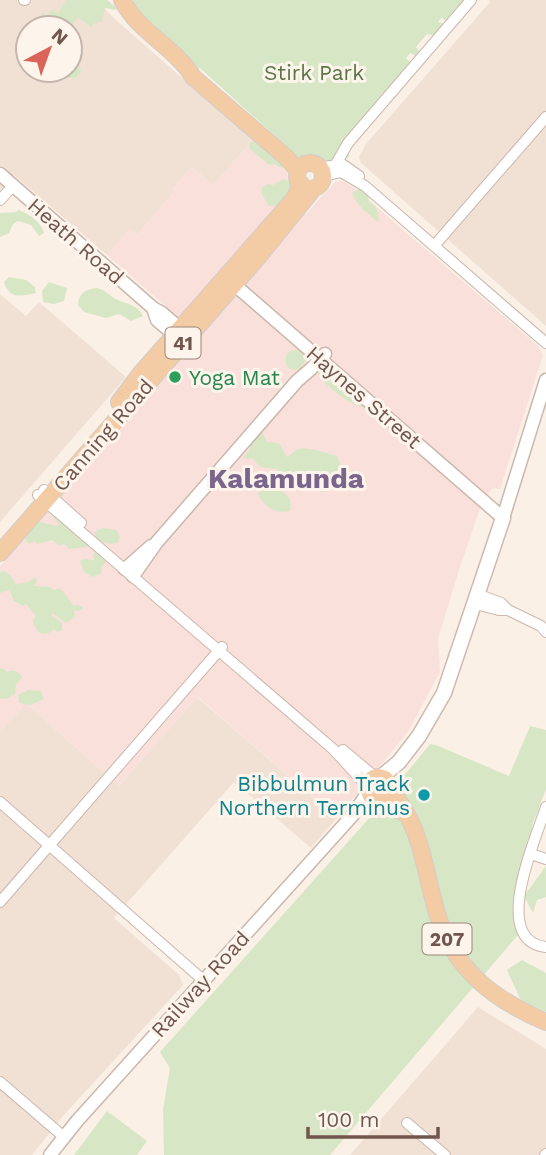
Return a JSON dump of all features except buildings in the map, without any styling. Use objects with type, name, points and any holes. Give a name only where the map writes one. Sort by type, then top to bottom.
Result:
[{"type":"main road","points":[[122,0],[139,23],[186,65],[193,77],[233,105],[264,132],[287,158],[314,174]]},
{"type":"main road","name":"Canning Road","points":[[0,553],[111,412],[232,277],[314,174]]},
{"type":"main road","name":"Canning Road","points":[[0,540],[44,495]]},
{"type":"main road","name":"Railway Road","points":[[378,788],[427,725],[444,693],[505,511]]},
{"type":"main road","name":"207","points":[[378,788],[406,814],[419,838],[437,913],[454,950],[471,973],[491,993],[517,1010],[546,1022]]},
{"type":"street","points":[[314,174],[348,143],[471,0]]},
{"type":"street","points":[[434,246],[546,117]]},
{"type":"street","points":[[314,174],[351,168],[365,186]]},
{"type":"street","points":[[314,174],[341,172],[365,186],[546,343]]},
{"type":"street","name":"Heath Road","points":[[0,174],[153,308],[157,320],[181,335]]},
{"type":"street","points":[[0,200],[13,186]]},
{"type":"street","name":"Haynes Street","points":[[232,277],[466,481],[505,511]]},
{"type":"street","points":[[131,570],[319,353]]},
{"type":"street","name":"Railway Road","points":[[505,511],[546,380]]},
{"type":"street","name":"207","points":[[44,495],[378,788]]},
{"type":"street","points":[[476,599],[501,603],[508,610],[544,626]]},
{"type":"street","points":[[0,902],[220,648]]},
{"type":"street","name":"Railway Road","points":[[50,1155],[203,980],[378,788]]},
{"type":"street","points":[[0,802],[203,980]]},
{"type":"street","points":[[546,807],[519,889],[519,919],[528,939],[546,947]]},
{"type":"street","points":[[531,853],[546,859]]},
{"type":"street","points":[[0,1082],[64,1137]]},
{"type":"street","points":[[407,1123],[445,1155]]},
{"type":"shaded area","points":[[0,0],[96,0],[253,140],[213,185],[192,167],[137,235],[129,230],[107,255],[14,175],[0,190]]},
{"type":"shaded area","points":[[489,0],[546,0],[546,326],[361,163],[359,157],[366,144]]},
{"type":"shaded area","points":[[253,140],[287,172],[289,187],[284,195],[306,214],[335,182],[342,181],[353,187],[537,345],[543,355],[500,489],[492,488],[479,511],[459,570],[438,639],[440,672],[408,732],[337,818],[198,697],[119,786],[26,703],[0,732],[0,566],[200,336],[107,255],[129,229],[137,235],[192,167],[213,185]]},
{"type":"shaded area","points":[[0,294],[26,316],[39,302],[126,377],[0,522]]},
{"type":"shaded area","points":[[197,697],[337,818],[311,848],[234,782],[114,918],[179,975],[183,985],[63,1116],[32,1155],[0,1155],[0,732],[26,703],[119,786]]},
{"type":"shaded area","points":[[478,1007],[546,1049],[546,1155],[350,1155]]},
{"type":"green space","points":[[66,0],[107,0],[117,8],[105,8],[102,21],[93,24],[92,28],[84,22],[84,14],[58,14]]},
{"type":"green space","name":"Stirk Park","points":[[122,0],[464,0],[459,6],[461,10],[450,22],[441,18],[438,22],[445,24],[436,36],[427,34],[416,47],[420,52],[417,57],[410,53],[406,58],[414,66],[348,144],[349,157],[335,163],[318,165],[301,159],[201,69],[186,65]]},
{"type":"green space","points":[[258,139],[285,166],[282,168],[275,164],[269,165],[249,148],[250,143]]},
{"type":"green space","points":[[283,179],[289,181],[292,187],[286,200],[278,206],[269,206],[261,193],[262,187]]},
{"type":"green space","points":[[359,189],[368,195],[369,201],[376,207],[379,221],[357,202],[352,193]]},
{"type":"green space","points":[[18,210],[34,219],[44,233],[39,236],[31,225],[18,221],[13,224],[9,233],[0,237],[0,213]]},
{"type":"green space","points":[[9,277],[26,280],[35,287],[36,293],[21,296],[9,292],[4,282]]},
{"type":"green space","points":[[49,282],[67,288],[64,301],[54,304],[43,302],[42,291]]},
{"type":"green space","points":[[97,288],[136,307],[143,316],[131,321],[119,314],[106,318],[84,312],[78,305],[81,295]]},
{"type":"green space","points":[[295,350],[302,353],[305,360],[302,367],[295,370],[288,367],[285,360],[288,353]]},
{"type":"green space","points":[[320,365],[368,408],[354,404],[323,381],[315,368]]},
{"type":"green space","points":[[258,434],[263,434],[267,442],[279,443],[287,457],[300,449],[337,456],[344,474],[357,484],[352,488],[345,487],[336,480],[334,489],[325,492],[303,480],[294,485],[281,478],[274,482],[272,478],[279,475],[277,469],[260,467],[252,458],[243,457]]},
{"type":"green space","points":[[264,486],[284,493],[290,500],[290,511],[271,509],[264,503],[258,495],[260,488]]},
{"type":"green space","points":[[56,514],[88,544],[87,547],[69,549],[52,540],[38,544],[26,541],[25,535],[36,521],[57,526],[59,524],[53,517]]},
{"type":"green space","points":[[103,528],[116,530],[120,537],[118,543],[107,543],[98,539],[94,532]]},
{"type":"green space","points":[[95,552],[106,562],[101,567],[102,573],[93,577],[84,572],[80,561],[94,560]]},
{"type":"green space","points":[[4,571],[16,584],[28,582],[35,577],[37,581],[34,586],[50,587],[54,590],[60,588],[74,606],[83,608],[74,610],[75,617],[66,623],[52,613],[52,616],[62,623],[62,630],[40,633],[33,621],[36,616],[26,604],[23,606],[14,601],[9,590],[0,593],[0,572]]},
{"type":"green space","points":[[2,668],[7,672],[16,671],[22,678],[16,684],[15,694],[6,699],[0,698]]},
{"type":"green space","points":[[28,690],[41,691],[44,699],[30,705],[19,703],[18,695]]},
{"type":"green space","points":[[530,726],[546,730],[546,789],[533,823],[513,899],[523,929],[330,1155],[164,1155],[163,1109],[170,1068],[160,1052],[372,815],[430,744],[509,776]]},
{"type":"green space","points":[[546,866],[546,897],[537,900],[533,913],[524,896]]},
{"type":"green space","points":[[522,960],[546,973],[546,1012],[521,1001],[507,970]]},
{"type":"green space","points":[[107,1111],[147,1141],[137,1155],[74,1155]]},
{"type":"place","name":"Yoga Mat","points":[[175,377]]},
{"type":"place","name":"Bibbulmun Track Northern Terminus","points":[[424,795]]},
{"type":"district","name":"Kalamunda","points":[[286,478]]}]
